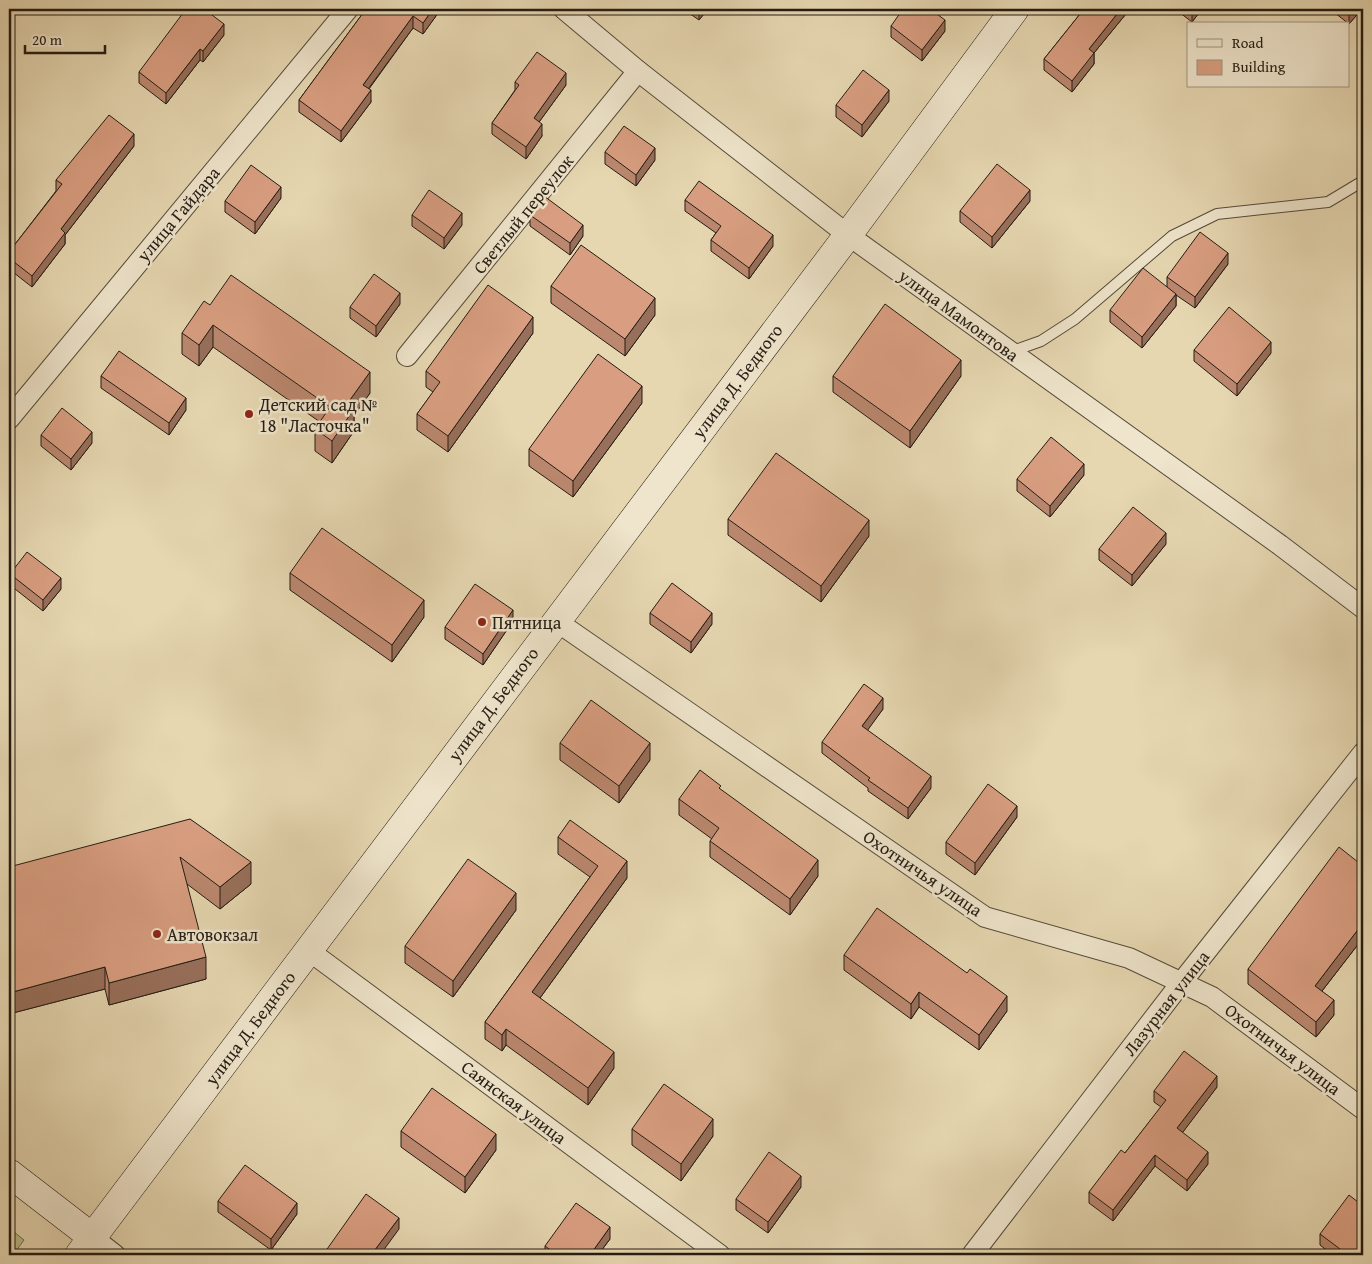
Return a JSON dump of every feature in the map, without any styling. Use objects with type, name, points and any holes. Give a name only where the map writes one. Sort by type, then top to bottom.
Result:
[{"type":"street","name":"улица Гайдара","points":[[9,419],[348,9]]},
{"type":"street","name":"улица Мамонтова","points":[[564,9],[638,71],[848,235],[1280,545],[1363,608]]},
{"type":"street","name":"улица Д. Бедного","points":[[86,1246],[848,235],[1015,9]]},
{"type":"street","name":"Светлый переулок","points":[[407,356],[638,71]]},
{"type":"street","name":"Охотничья улица","points":[[556,621],[986,917],[1129,958],[1212,997],[1363,1109]]},
{"type":"street","name":"Лазурная улица","points":[[972,1255],[1181,983],[1363,753]]},
{"type":"street","name":"Саянская улица","points":[[308,950],[720,1255]]},
{"type":"street","points":[[9,1173],[86,1246],[115,1255]]},
{"type":"lane","points":[[1010,352],[1041,341],[1075,319],[1172,236],[1217,214],[1328,202],[1363,181]]},
{"type":"shaded area","points":[[9,1228],[24,1240],[13,1255],[9,1255]]},
{"type":"building","points":[[186,9],[204,9],[224,24],[203,51],[200,49],[166,93],[139,72]]},
{"type":"building","points":[[366,9],[433,9],[423,23],[413,16],[363,85],[371,90],[341,131],[299,100]]},
{"type":"building","points":[[903,9],[930,9],[945,20],[922,50],[891,26]]},
{"type":"building","points":[[1084,9],[1121,9],[1089,49],[1094,53],[1072,81],[1044,59]]},
{"type":"building","points":[[1344,9],[1353,9],[1349,13]]},
{"type":"building","points":[[537,52],[566,73],[534,118],[542,124],[526,147],[492,123],[519,85],[515,82]]},
{"type":"building","points":[[863,70],[889,90],[862,125],[836,105]]},
{"type":"building","points":[[109,115],[134,134],[61,229],[65,233],[32,276],[9,258],[9,252],[62,184],[56,180]]},
{"type":"building","points":[[624,126],[655,148],[636,175],[605,152]]},
{"type":"building","points":[[997,164],[1030,190],[992,237],[960,211]]},
{"type":"building","points":[[251,165],[281,187],[255,222],[225,201]]},
{"type":"building","points":[[699,181],[773,235],[749,268],[711,240],[721,226],[685,200]]},
{"type":"building","points":[[429,190],[462,213],[444,238],[412,215]]},
{"type":"building","points":[[544,196],[583,225],[570,243],[530,215]]},
{"type":"building","points":[[1200,232],[1228,253],[1195,297],[1167,277]]},
{"type":"building","points":[[581,245],[655,298],[625,339],[551,286]]},
{"type":"building","points":[[1143,268],[1176,294],[1142,337],[1110,310]]},
{"type":"building","points":[[374,274],[400,293],[376,326],[350,307]]},
{"type":"building","points":[[231,275],[370,372],[347,404],[354,409],[332,441],[315,429],[330,407],[213,325],[199,345],[182,333],[204,301],[210,305]]},
{"type":"building","points":[[488,285],[533,317],[448,436],[417,414],[440,382],[426,371]]},
{"type":"building","points":[[885,304],[961,360],[910,431],[833,376]]},
{"type":"building","points":[[1229,307],[1271,342],[1237,384],[1194,350]]},
{"type":"building","points":[[119,351],[186,398],[169,423],[101,376]]},
{"type":"building","points":[[598,354],[642,386],[573,481],[529,449]]},
{"type":"building","points":[[62,408],[92,432],[71,459],[41,435]]},
{"type":"building","points":[[1051,437],[1084,464],[1050,506],[1017,479]]},
{"type":"building","points":[[776,453],[869,520],[821,586],[728,519]]},
{"type":"building","points":[[1133,507],[1166,533],[1132,575],[1099,549]]},
{"type":"building","points":[[322,528],[424,600],[392,645],[290,573]]},
{"type":"building","points":[[27,552],[61,578],[43,600],[10,574]]},
{"type":"building","points":[[672,583],[712,613],[691,642],[650,613]]},
{"type":"building","points":[[475,584],[513,610],[483,654],[445,627]]},
{"type":"building","points":[[864,684],[883,698],[862,726],[931,776],[908,808],[868,780],[870,778],[822,742]]},
{"type":"building","points":[[591,700],[650,743],[619,786],[560,743]]},
{"type":"building","points":[[700,770],[721,786],[719,788],[818,860],[790,899],[710,841],[719,828],[679,799]]},
{"type":"building","points":[[988,784],[1017,806],[975,863],[946,842]]},
{"type":"building","points":[[190,819],[251,862],[220,887],[180,857],[206,957],[109,983],[105,967],[9,993],[9,867]]},
{"type":"building","points":[[570,820],[627,861],[532,992],[614,1052],[588,1088],[506,1029],[502,1035],[485,1022],[598,866],[558,837]]},
{"type":"building","points":[[1339,847],[1363,866],[1363,923],[1315,986],[1334,1000],[1316,1022],[1248,969]]},
{"type":"building","points":[[468,859],[516,893],[453,981],[405,946]]},
{"type":"building","points":[[877,908],[967,973],[970,969],[1007,996],[979,1035],[919,992],[911,1004],[844,955]]},
{"type":"building","points":[[1184,1051],[1217,1076],[1177,1128],[1208,1152],[1187,1180],[1155,1155],[1113,1210],[1089,1192],[1121,1150],[1125,1153],[1166,1100],[1154,1091]]},
{"type":"building","points":[[664,1084],[713,1119],[681,1164],[632,1129]]},
{"type":"building","points":[[432,1088],[496,1134],[465,1177],[401,1131]]},
{"type":"building","points":[[769,1152],[801,1176],[768,1222],[736,1199]]},
{"type":"building","points":[[245,1165],[297,1203],[271,1239],[218,1201]]},
{"type":"building","points":[[366,1194],[399,1218],[371,1255],[330,1255],[325,1252]]},
{"type":"building","points":[[1349,1195],[1363,1206],[1363,1246],[1357,1255],[1348,1255],[1320,1234]]},
{"type":"building","points":[[576,1203],[610,1227],[590,1255],[557,1255],[545,1246]]},
{"type":"place","name":"Детский сад № 18 \"Ласточка\"","points":[[249,414]]},
{"type":"place","name":"Пятница","points":[[482,622]]},
{"type":"place","name":"Автовокзал","points":[[157,934]]}]
